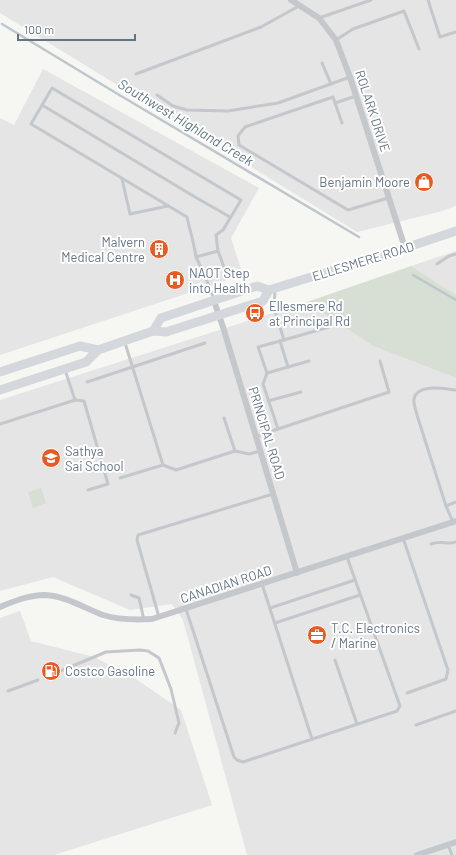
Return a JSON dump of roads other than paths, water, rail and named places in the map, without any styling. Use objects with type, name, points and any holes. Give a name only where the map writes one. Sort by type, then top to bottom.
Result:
[{"type":"main road","name":"ELLESMERE ROAD","points":[[153,331],[161,318],[214,300],[257,286],[272,289],[405,248],[456,230]]},
{"type":"main road","name":"ELLESMERE ROAD","points":[[0,390],[86,362],[98,350],[153,331],[166,332],[263,301],[272,289]]},
{"type":"main road","name":"ELLESMERE ROAD","points":[[0,372],[80,346],[98,350]]},
{"type":"street","name":"ROLARK DRIVE","points":[[291,0],[301,5],[319,18],[336,40],[350,77],[390,197],[405,248]]},
{"type":"street","name":"PRINCIPAL ROAD","points":[[214,300],[297,573]]},
{"type":"street","name":"CANADIAN ROAD","points":[[0,607],[32,596],[45,595],[64,599],[115,618],[135,621],[159,618],[454,522]]},
{"type":"street","points":[[417,855],[456,842]]},
{"type":"lane","points":[[319,18],[371,0]]},
{"type":"lane","points":[[428,0],[440,38],[456,32]]},
{"type":"lane","points":[[136,74],[261,27],[301,5]]},
{"type":"lane","points":[[336,40],[353,29],[404,11],[419,49]]},
{"type":"lane","points":[[322,63],[330,84]]},
{"type":"lane","points":[[157,95],[173,106],[187,110],[228,111],[278,103],[350,77]]},
{"type":"lane","points":[[214,300],[206,276],[196,257],[194,241],[187,217],[31,124],[52,88],[241,200],[222,230],[216,235],[218,251],[225,270]]},
{"type":"lane","points":[[335,103],[356,96]]},
{"type":"lane","points":[[342,123],[333,97],[245,127],[238,136],[239,145],[348,210],[390,197]]},
{"type":"lane","points":[[42,105],[230,217]]},
{"type":"lane","points":[[122,178],[130,214],[168,206]]},
{"type":"lane","points":[[196,257],[218,251]]},
{"type":"lane","points":[[437,264],[449,256],[456,254]]},
{"type":"lane","points":[[272,289],[274,308],[284,340]]},
{"type":"lane","points":[[278,429],[263,384],[266,373],[258,347],[328,327]]},
{"type":"lane","points":[[124,341],[163,465]]},
{"type":"lane","points":[[280,341],[288,367]]},
{"type":"lane","points":[[87,382],[205,343]]},
{"type":"lane","points":[[266,373],[309,361]]},
{"type":"lane","points":[[256,436],[389,392],[380,361]]},
{"type":"lane","points":[[64,369],[75,400]]},
{"type":"lane","points":[[454,522],[446,506],[417,415],[414,399],[417,393],[424,389],[436,388],[456,390]]},
{"type":"lane","points":[[268,401],[301,392]]},
{"type":"lane","points":[[0,424],[75,400],[84,401],[108,484],[88,490]]},
{"type":"lane","points":[[224,418],[235,451]]},
{"type":"lane","points":[[120,478],[163,465],[176,470],[235,451],[249,454],[260,451]]},
{"type":"lane","points":[[159,618],[137,540],[138,535],[273,494]]},
{"type":"lane","points":[[446,506],[456,502]]},
{"type":"lane","points":[[403,538],[448,670],[446,679],[407,693]]},
{"type":"lane","points":[[431,544],[439,541],[453,544],[456,542]]},
{"type":"lane","points":[[186,609],[234,757],[236,760],[243,762],[397,711],[400,706],[347,556]]},
{"type":"lane","points":[[270,608],[355,580]]},
{"type":"lane","points":[[262,584],[312,739]]},
{"type":"lane","points":[[131,595],[140,598],[144,620]]},
{"type":"lane","points":[[275,624],[360,595]]},
{"type":"lane","points":[[58,672],[106,652],[148,651],[159,658],[171,690],[179,723],[175,734]]},
{"type":"lane","points":[[335,660],[357,724]]},
{"type":"lane","points":[[8,691],[38,680]]},
{"type":"lane","points":[[416,725],[456,711]]},
{"type":"lane","points":[[448,845],[452,855]]},
{"type":"waterway","name":"Southwest Highland Creek","points":[[2,24],[359,237]]},
{"type":"waterway","name":"Southwest Highland Creek","points":[[413,275],[456,300]]},
{"type":"place","name":"Benjamin Moore","points":[[424,182]]},
{"type":"place","name":"Malvern Medical Centre","points":[[159,249]]},
{"type":"place","name":"NAOT Step into Health","points":[[175,280]]},
{"type":"place","name":"Ellesmere Rd at Principal Rd","points":[[255,313]]},
{"type":"place","name":"Sathya Sai School","points":[[51,458]]},
{"type":"place","name":"T.C. Electronics / Marine","points":[[317,635]]},
{"type":"place","name":"Costco Gasoline","points":[[51,671]]}]
